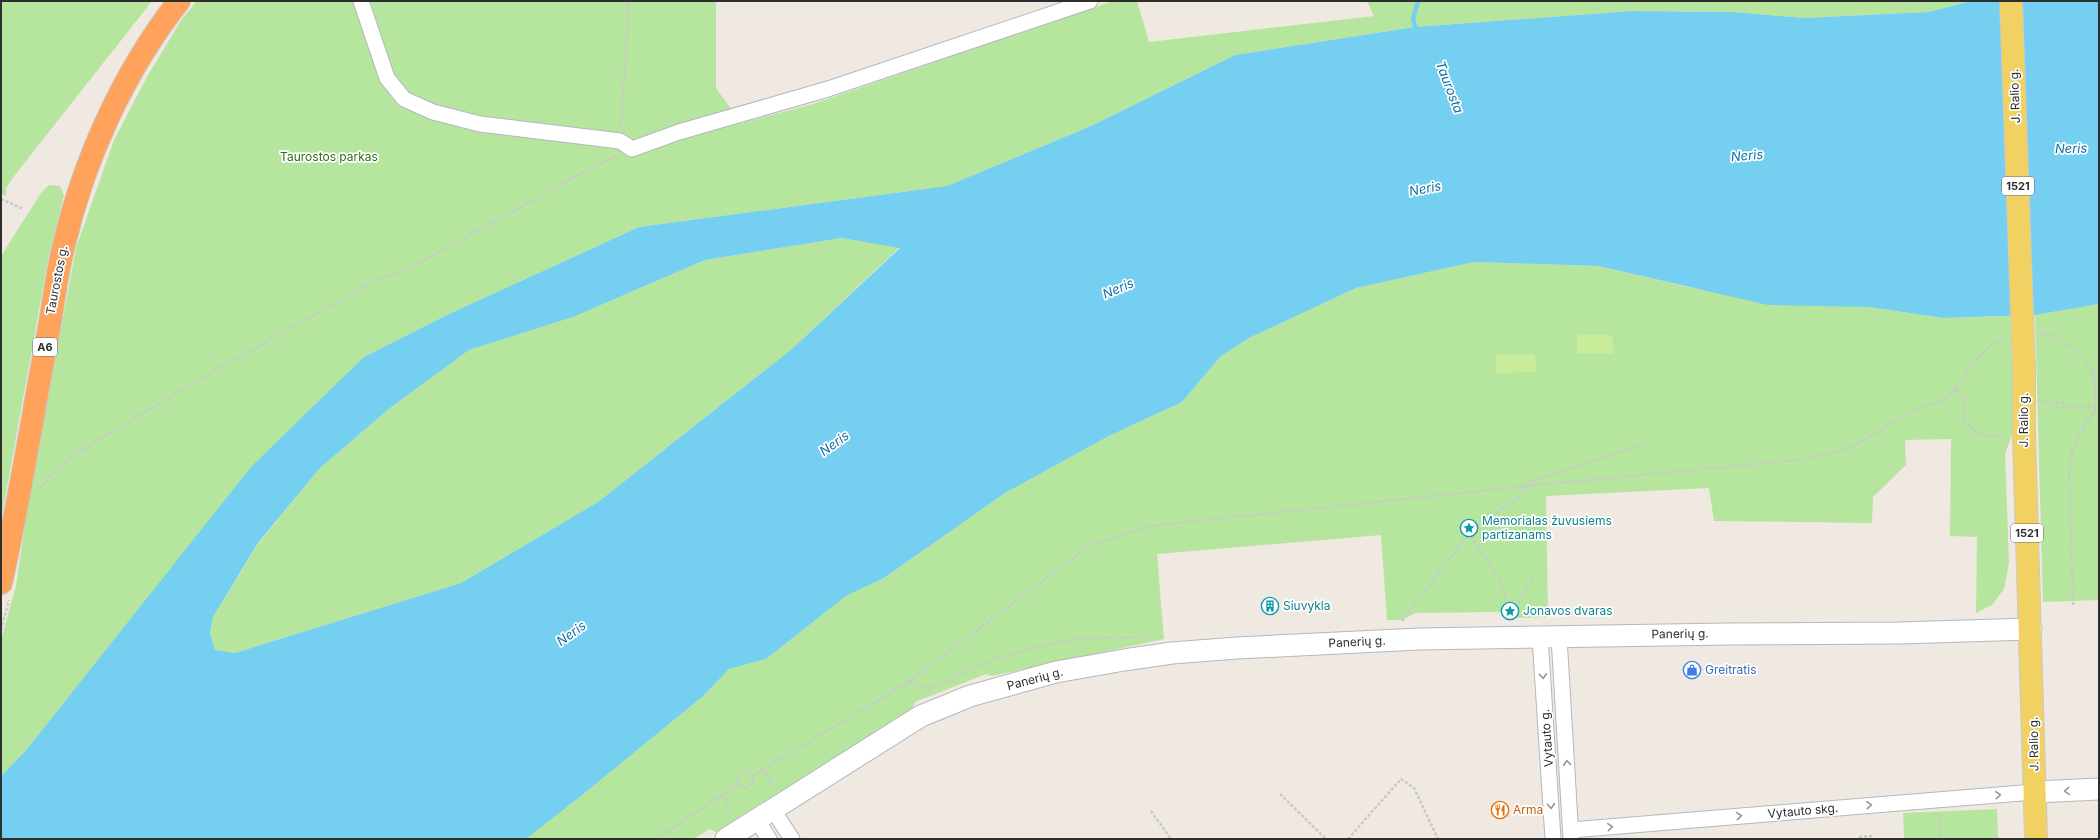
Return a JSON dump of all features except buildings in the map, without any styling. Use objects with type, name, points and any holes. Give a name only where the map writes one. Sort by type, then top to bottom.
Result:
[{"type":"highway","name":"Taurostos g.","points":[[6,589],[14,529],[64,245],[83,178],[109,116],[138,62],[179,1]]},
{"type":"main road","name":"J. Ralio g.","points":[[2011,1],[2024,370],[2024,437],[2031,629],[2036,839]]},
{"type":"street","points":[[361,1],[387,78],[404,99],[433,112],[480,124],[626,145],[679,132],[828,89],[1090,1]]},
{"type":"street","name":"Panerių g.","points":[[726,839],[921,716],[970,696],[1056,672],[1172,653],[1237,648],[1419,639],[1509,630],[1550,637],[1899,633],[2031,629]]},
{"type":"street","name":"Vytauto g.","points":[[1550,637],[1571,834]]},
{"type":"street","name":"Vytauto g.","points":[[1550,637],[1553,839]]},
{"type":"street","points":[[2035,792],[2099,789]]},
{"type":"street","name":"Vytauto skg.","points":[[1571,834],[2035,792]]},
{"type":"street","points":[[765,815],[769,839]]},
{"type":"street","points":[[765,815],[792,839]]},
{"type":"path","points":[[37,494],[50,475],[72,456],[186,387],[369,284],[413,266],[595,166],[626,145],[629,1]]},
{"type":"path","points":[[1,198],[23,209]]},
{"type":"path","points":[[2032,335],[2048,334],[2074,349],[2091,367],[2099,373]]},
{"type":"path","points":[[752,776],[907,684],[1092,544],[1150,526],[1527,486],[1796,460],[1845,450],[1911,411],[1945,399],[1956,389],[1977,358],[1993,344],[2008,337]]},
{"type":"path","points":[[2091,367],[2095,380],[2093,413]]},
{"type":"path","points":[[1956,389],[1965,398],[1962,418],[1977,434],[1997,437]]},
{"type":"path","points":[[2045,402],[2063,402],[2063,406],[2094,407]]},
{"type":"path","points":[[2073,605],[2069,475],[2072,450],[2088,420],[2099,407]]},
{"type":"path","points":[[1402,621],[1469,533],[1518,498],[1531,482],[1639,445]]},
{"type":"path","points":[[1469,533],[1501,582],[1505,593],[1509,630]]},
{"type":"path","points":[[1509,630],[1534,576]]},
{"type":"path","points":[[1,630],[6,589]]},
{"type":"path","points":[[741,772],[747,772],[752,776],[752,784],[749,787],[741,788],[738,784],[737,778],[741,772]]},
{"type":"path","points":[[1348,839],[1401,779],[1414,788],[1438,839]]},
{"type":"path","points":[[655,839],[738,784]]},
{"type":"path","points":[[1280,794],[1326,839]]},
{"type":"path","points":[[1938,800],[1940,839]]},
{"type":"path","points":[[1151,811],[1171,839]]},
{"type":"path","points":[[1859,836],[1872,836]]},
{"type":"green space","points":[[1,1],[152,1],[15,175],[6,188],[6,196],[1,194]]},
{"type":"green space","name":"Taurostos parkas","points":[[197,1],[716,1],[716,88],[741,123],[816,103],[1113,1],[1137,1],[1149,42],[1374,16],[1367,1],[1972,1],[1928,12],[1804,18],[1732,12],[1632,11],[1415,27],[1235,55],[1091,126],[947,186],[639,227],[449,314],[364,357],[28,748],[1,776],[1,640],[16,586],[28,504],[76,248],[114,140],[148,75],[182,19]]},
{"type":"green space","points":[[49,185],[60,186],[64,195],[48,260],[1,521],[1,256],[41,193]]},
{"type":"green space","points":[[842,238],[900,247],[792,349],[598,502],[461,583],[235,653],[215,650],[210,633],[213,617],[258,544],[319,469],[390,408],[469,350],[573,317],[705,260]]},
{"type":"green space","points":[[1474,262],[1598,266],[1696,289],[1869,307],[1943,318],[2010,316],[2015,427],[2005,454],[2009,563],[2004,589],[1992,605],[1976,613],[1977,537],[1950,536],[1951,439],[1905,440],[1906,465],[1873,497],[1872,523],[1714,521],[1709,488],[1546,496],[1548,617],[1512,618],[1499,612],[1416,613],[1401,620],[1387,620],[1381,535],[1157,554],[1164,639],[992,676],[986,674],[915,702],[913,708],[716,832],[709,829],[694,839],[526,839],[702,697],[729,669],[766,659],[846,596],[884,578],[1005,493],[1109,436],[1182,402],[1221,356],[1249,338],[1356,288]]},
{"type":"green space","points":[[2099,304],[2099,600],[2043,602],[2035,315]]},
{"type":"green space","points":[[1577,334],[1612,335],[1614,354],[1577,353]]},
{"type":"green space","points":[[1535,354],[1536,372],[1496,373],[1496,355]]},
{"type":"green space","points":[[1997,809],[1998,839],[1904,839],[1903,813]]},
{"type":"water","name":"Neris","points":[[1972,1],[2099,1],[2099,304],[2035,315],[1943,318],[1869,307],[1768,305],[1598,266],[1474,262],[1356,288],[1249,338],[1221,356],[1182,402],[1109,436],[1005,493],[884,578],[846,596],[766,659],[729,669],[702,697],[526,839],[1,839],[1,776],[28,748],[251,467],[364,357],[449,314],[639,227],[947,186],[1091,126],[1235,55],[1415,27],[1632,11],[1732,12],[1804,18],[1928,12]],"holes":[[[842,238],[900,248],[792,349],[598,502],[461,583],[235,653],[215,650],[210,633],[213,617],[258,543],[319,469],[390,408],[469,350],[573,317],[705,260]]]},
{"type":"waterway","name":"Taurosta","points":[[1417,32],[1413,19],[1418,1]]},
{"type":"place","name":"Memorialas žuvusiems partizanams","points":[[1469,528]]},
{"type":"place","name":"Siuvykla","points":[[1270,606]]},
{"type":"place","name":"Jonavos dvaras","points":[[1510,611]]},
{"type":"place","name":"Greitratis","points":[[1692,670]]},
{"type":"place","name":"Arma","points":[[1500,810]]}]
